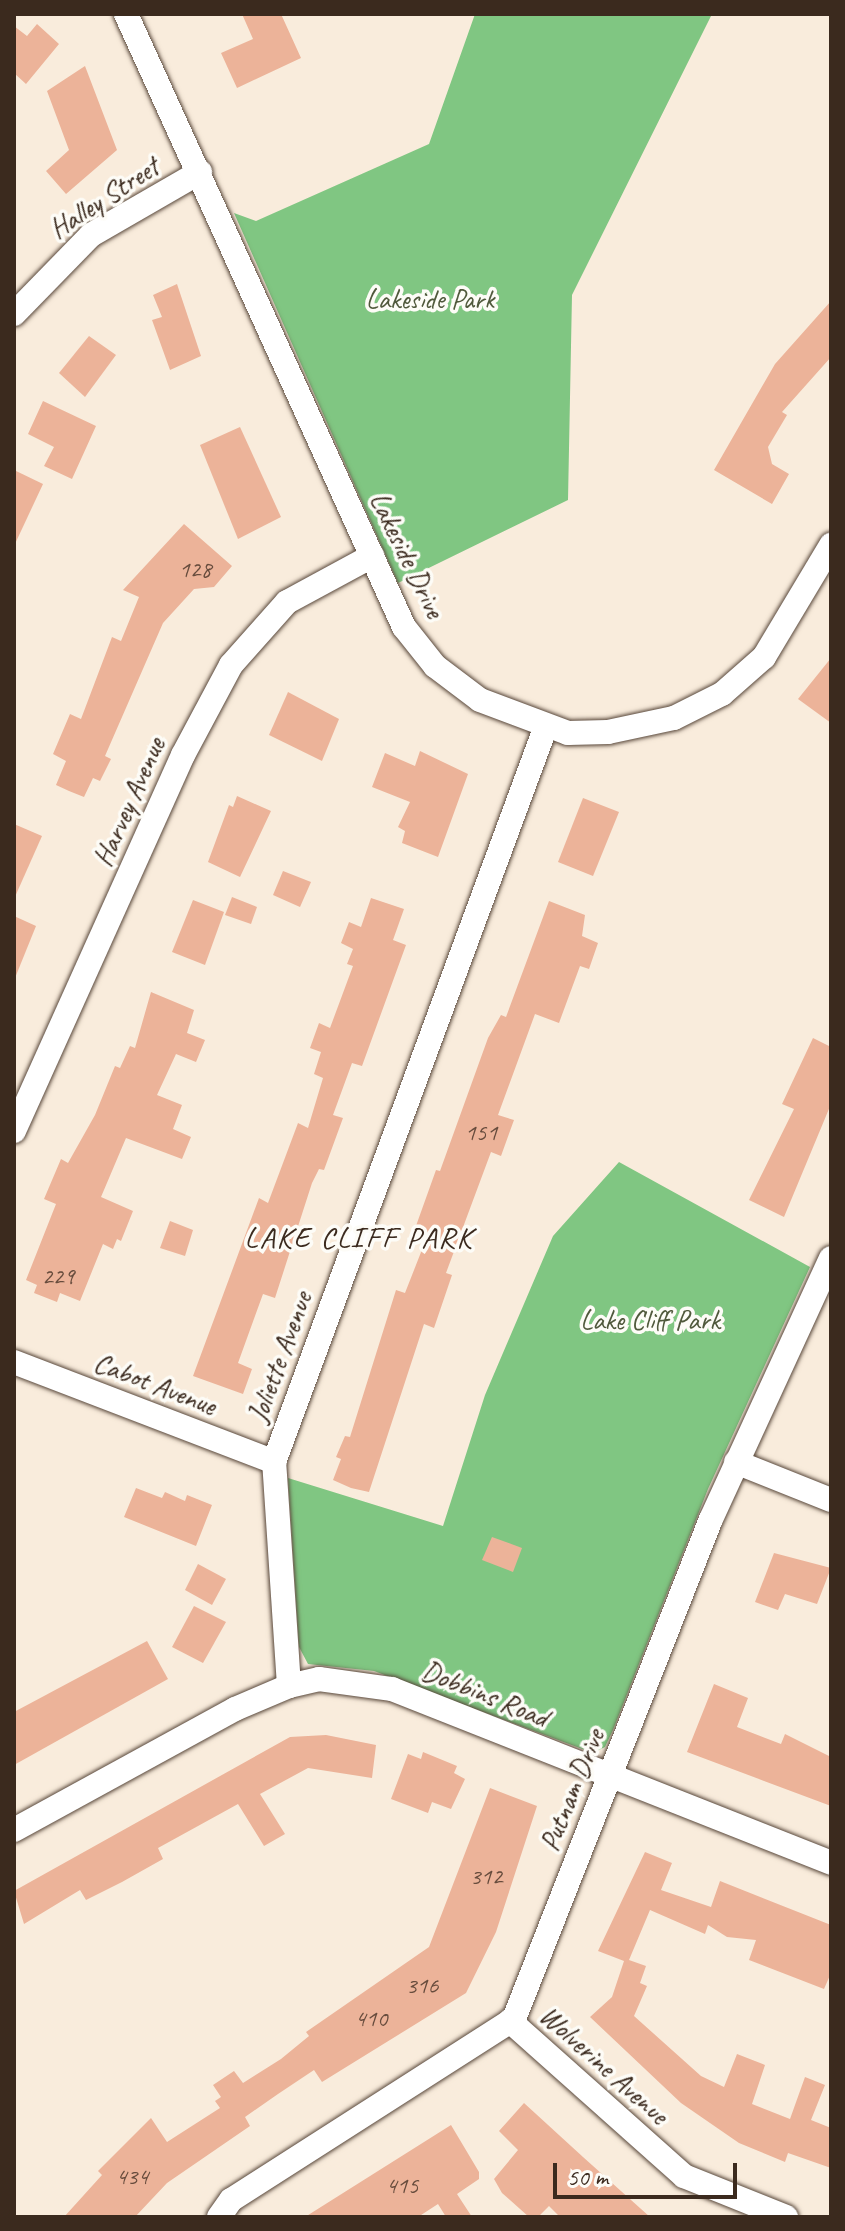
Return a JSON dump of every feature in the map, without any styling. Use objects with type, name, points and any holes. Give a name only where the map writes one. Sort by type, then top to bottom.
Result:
[{"type":"street","name":"Lakeside Drive","points":[[126,14],[404,627],[435,666],[480,700],[568,733],[608,732],[674,718],[722,694],[764,657],[827,562]]},
{"type":"street","name":"Halley Street","points":[[14,314],[91,235],[200,172]]},
{"type":"street","name":"Harvey Avenue","points":[[14,1131],[183,755],[231,665],[287,602],[372,556]]},
{"type":"street","name":"Joliette Avenue","points":[[289,1686],[274,1462],[546,726]]},
{"type":"street","name":"Putnam Drive","points":[[510,2021],[736,1462],[831,1258]]},
{"type":"street","name":"Cabot Avenue","points":[[14,1362],[274,1462]]},
{"type":"street","points":[[736,1462],[831,1500]]},
{"type":"street","name":"Dobbins Road","points":[[289,1686],[319,1679],[392,1689],[831,1863]]},
{"type":"street","points":[[14,1830],[235,1709],[289,1686]]},
{"type":"street","points":[[219,2217],[241,2194],[510,2021]]},
{"type":"street","name":"Wolverine Avenue","points":[[510,2021],[684,2176],[786,2217]]},
{"type":"green space","name":"Lakeside Park","points":[[475,14],[712,14],[572,295],[568,500],[398,583],[234,213],[256,221],[429,144]]},
{"type":"green space","name":"Lake Cliff Park","points":[[619,1162],[810,1267],[708,1489],[613,1730],[605,1747],[593,1753],[374,1671],[308,1664],[299,1647],[288,1478],[443,1526],[485,1395],[553,1236]]},
{"type":"building","points":[[242,14],[281,14],[301,58],[237,88],[221,53],[253,39]]},
{"type":"building","points":[[37,24],[59,44],[26,84],[14,73],[14,26],[27,36]]},
{"type":"building","points":[[85,66],[117,150],[66,194],[46,171],[69,150],[47,91]]},
{"type":"building","points":[[177,284],[201,356],[170,370],[152,320],[162,317],[153,295]]},
{"type":"building","points":[[831,301],[831,357],[782,412],[787,415],[768,447],[772,464],[789,474],[772,504],[714,470],[775,364]]},
{"type":"building","points":[[89,336],[116,355],[85,397],[59,373]]},
{"type":"building","points":[[43,401],[96,426],[72,479],[44,466],[54,447],[28,434]]},
{"type":"building","points":[[240,427],[281,517],[238,539],[200,445]]},
{"type":"building","points":[[14,470],[43,484],[14,546]]},
{"type":"building","points":[[184,524],[232,566],[214,587],[194,589],[163,623],[105,756],[111,759],[100,781],[93,778],[84,797],[56,785],[66,761],[53,754],[70,714],[81,719],[112,637],[121,641],[139,597],[123,590]]},
{"type":"building","points":[[831,658],[831,723],[798,699]]},
{"type":"building","points":[[288,692],[339,719],[322,761],[269,735]]},
{"type":"building","points":[[420,751],[468,774],[438,857],[402,843],[405,831],[398,827],[410,802],[372,787],[385,753],[415,766]]},
{"type":"building","points":[[237,796],[271,811],[240,877],[208,862],[229,805],[233,807]]},
{"type":"building","points":[[583,798],[619,812],[593,876],[558,862]]},
{"type":"building","points":[[14,824],[42,836],[14,899]]},
{"type":"building","points":[[283,871],[311,882],[300,907],[273,895]]},
{"type":"building","points":[[232,897],[257,907],[251,924],[225,915]]},
{"type":"building","points":[[371,898],[404,909],[393,940],[406,945],[362,1066],[352,1063],[333,1115],[343,1118],[324,1170],[319,1169],[312,1183],[275,1298],[263,1294],[238,1363],[252,1369],[243,1394],[193,1376],[259,1198],[268,1203],[298,1123],[308,1128],[323,1078],[314,1074],[321,1052],[310,1048],[319,1023],[330,1028],[353,966],[347,964],[353,949],[341,943],[349,922],[361,927]]},
{"type":"building","points":[[193,900],[224,912],[205,965],[172,952]]},
{"type":"building","points":[[549,901],[585,915],[582,936],[598,943],[589,969],[580,966],[559,1023],[535,1014],[498,1115],[514,1120],[501,1156],[491,1152],[446,1273],[452,1275],[434,1328],[424,1324],[369,1492],[351,1488],[333,1480],[341,1459],[336,1457],[345,1436],[350,1437],[396,1290],[405,1293],[425,1242],[412,1237],[436,1170],[440,1171],[488,1038],[501,1015],[506,1017]]},
{"type":"building","points":[[14,916],[36,926],[15,978],[14,978]]},
{"type":"building","points":[[151,992],[194,1010],[187,1033],[205,1040],[196,1062],[176,1054],[157,1095],[182,1105],[173,1129],[191,1137],[182,1159],[126,1138],[101,1197],[133,1211],[121,1241],[117,1239],[113,1249],[103,1244],[80,1301],[60,1293],[57,1302],[34,1293],[37,1285],[26,1280],[56,1204],[44,1199],[61,1159],[68,1163],[95,1115],[115,1066],[120,1068],[130,1046],[135,1048]]},
{"type":"building","points":[[813,1038],[831,1047],[831,1104],[784,1217],[749,1200],[794,1109],[782,1104]]},
{"type":"building","points":[[170,1221],[193,1230],[185,1256],[160,1248]]},
{"type":"building","points":[[136,1488],[162,1498],[165,1492],[185,1501],[187,1495],[212,1505],[196,1546],[124,1517]]},
{"type":"building","points":[[492,1537],[522,1548],[513,1572],[482,1560]]},
{"type":"building","points":[[774,1553],[831,1568],[817,1604],[785,1594],[778,1610],[755,1602]]},
{"type":"building","points":[[198,1564],[226,1579],[212,1605],[185,1590]]},
{"type":"building","points":[[194,1606],[226,1622],[203,1663],[172,1647]]},
{"type":"building","points":[[147,1641],[168,1679],[14,1765],[14,1712]]},
{"type":"building","points":[[714,1684],[748,1698],[737,1727],[781,1744],[785,1734],[831,1757],[831,1806],[687,1752]]},
{"type":"building","points":[[326,1735],[376,1745],[372,1778],[308,1768],[260,1794],[285,1834],[264,1846],[238,1804],[158,1848],[163,1859],[122,1882],[86,1900],[80,1890],[24,1924],[14,1891],[290,1737]]},
{"type":"building","points":[[423,1752],[457,1766],[454,1773],[465,1779],[451,1809],[432,1802],[428,1813],[391,1799],[408,1754],[421,1759]]},
{"type":"building","points":[[490,1788],[537,1806],[496,1932],[466,1993],[322,2082],[314,2070],[278,2094],[245,2117],[250,2126],[167,2183],[135,2217],[64,2217],[102,2175],[98,2171],[151,2118],[167,2142],[220,2108],[215,2101],[221,2097],[213,2085],[234,2071],[243,2083],[281,2059],[309,2036],[306,2032],[429,1947]]},
{"type":"building","points":[[645,1852],[672,1863],[661,1890],[711,1907],[720,1881],[831,1925],[831,1973],[824,1989],[749,1960],[756,1940],[727,1937],[708,1925],[705,1934],[650,1910],[629,1960],[646,1966],[640,1983],[647,1986],[634,2016],[701,2076],[724,2087],[737,2054],[765,2065],[752,2104],[790,2119],[805,2077],[825,2085],[811,2120],[831,2128],[831,2168],[788,2153],[785,2162],[739,2143],[681,2103],[590,2017],[612,1997],[624,1961],[598,1951]]},
{"type":"building","points":[[524,2103],[650,2217],[560,2217],[549,2206],[538,2217],[529,2217],[502,2193],[494,2179],[518,2150],[499,2131]]},
{"type":"building","points":[[451,2125],[479,2172],[479,2179],[457,2194],[472,2217],[446,2217],[438,2204],[418,2217],[305,2217]]},
{"type":"district","name":"LAKE CLIFF PARK","points":[[359,1237]]}]
